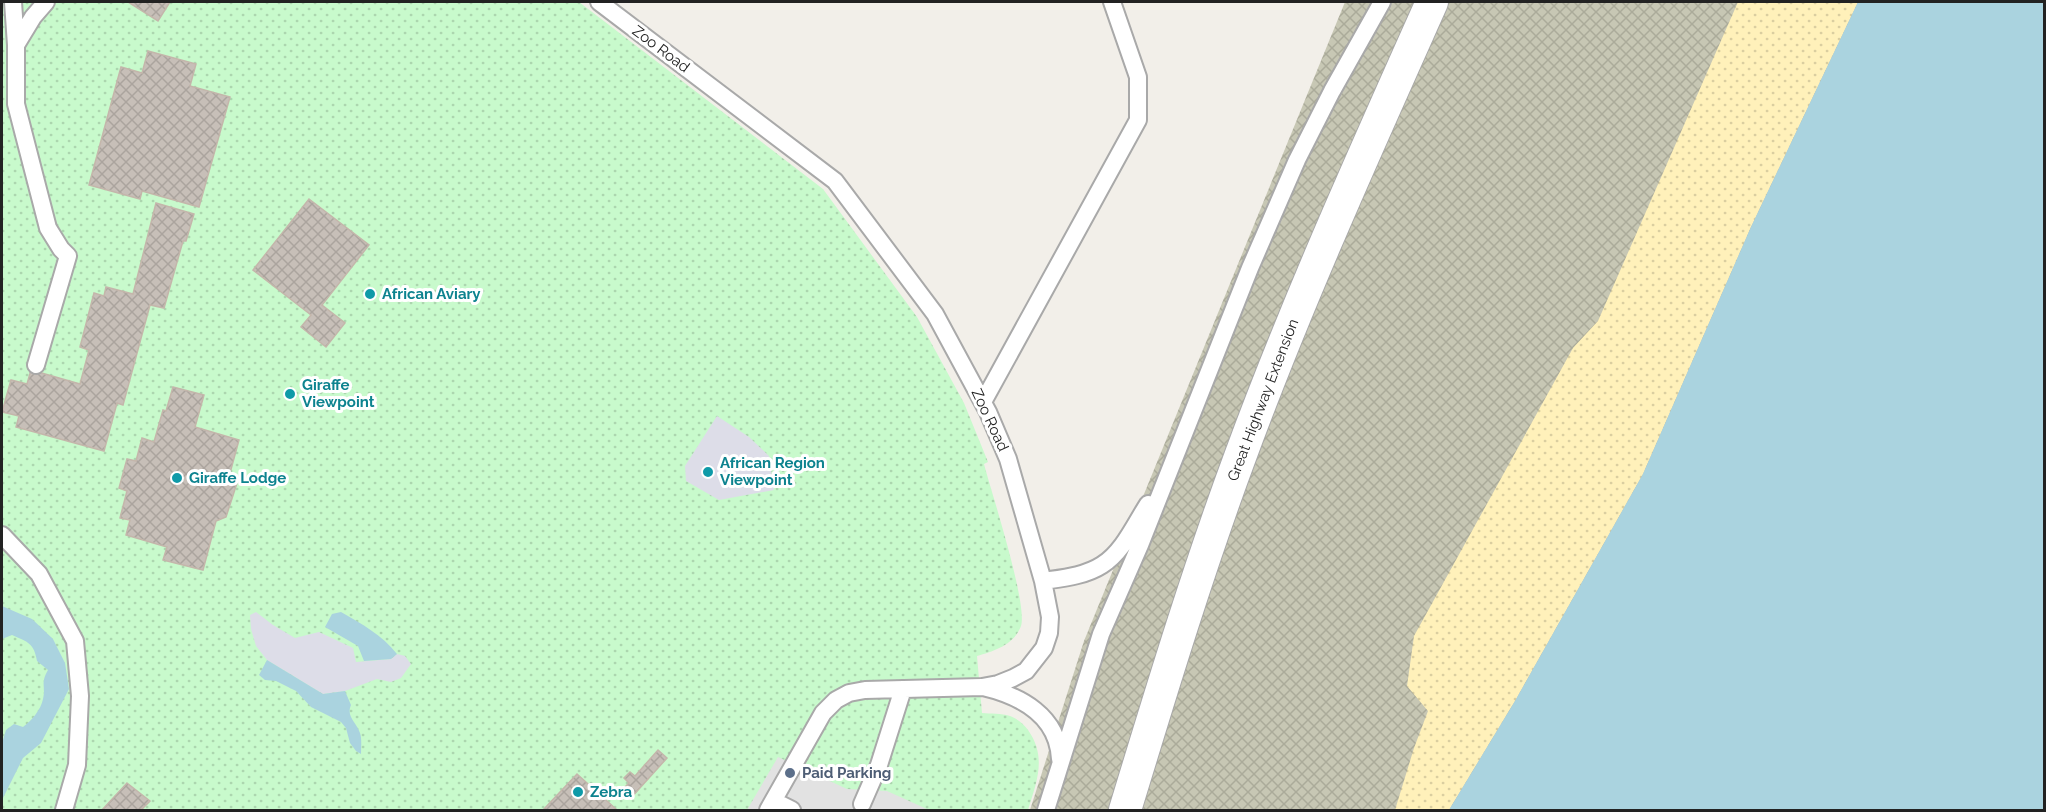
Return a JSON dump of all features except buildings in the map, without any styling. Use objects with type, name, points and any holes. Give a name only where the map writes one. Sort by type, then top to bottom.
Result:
[{"type":"street","name":"Great Highway Extension","points":[[1125,810],[1170,662],[1243,449],[1326,243],[1432,2]]},
{"type":"lane","points":[[13,2],[16,104],[48,228],[68,256],[36,365]]},
{"type":"lane","points":[[15,45],[46,2]]},
{"type":"lane","name":"Zoo Road","points":[[599,2],[834,181],[924,298],[983,402],[1008,459],[1043,581],[1050,617],[1049,633],[1044,648],[1026,671],[1013,678],[982,687],[865,690],[849,693],[836,700],[823,713],[771,806]]},
{"type":"lane","points":[[983,402],[1138,120],[1138,77],[1112,2]]},
{"type":"lane","points":[[1046,810],[1101,634],[1140,545],[1250,268],[1297,160],[1332,91],[1382,2]]},
{"type":"lane","points":[[1043,581],[1075,575],[1104,564],[1123,542],[1167,476]]},
{"type":"lane","points":[[2,534],[39,574],[75,641],[80,696],[77,765],[64,810]]},
{"type":"lane","points":[[982,687],[1026,703],[1039,712],[1049,724],[1059,747],[1060,760],[1057,775]]},
{"type":"lane","points":[[862,804],[879,765],[903,689]]},
{"type":"lane","points":[[771,806],[792,810]]},
{"type":"shaded area","points":[[1345,2],[1892,2],[1486,810],[1030,810],[1084,641]]},
{"type":"shaded area","points":[[717,416],[749,437],[769,456],[774,490],[719,500],[686,481],[685,466]]},
{"type":"shaded area","points":[[256,612],[295,638],[319,632],[353,648],[356,662],[391,659],[397,654],[405,656],[411,664],[401,678],[391,682],[377,679],[345,691],[323,694],[267,660],[256,646],[251,629],[250,615]]},
{"type":"shaded area","name":"Paid Parking","points":[[778,757],[847,789],[887,791],[929,810],[747,810]]},
{"type":"sand","points":[[1738,2],[1858,2],[1751,227],[1643,474],[1515,701],[1449,810],[1395,810],[1428,711],[1407,686],[1414,636],[1573,348],[1598,321]]},
{"type":"green space","points":[[2,2],[579,2],[823,189],[917,317],[964,403],[988,462],[984,464],[1014,572],[1022,614],[1021,626],[1014,638],[997,649],[977,656],[982,713],[1003,714],[1015,718],[1022,723],[1034,740],[1039,760],[1037,779],[1028,810],[2,810]]},
{"type":"water","points":[[1858,2],[2044,2],[2044,810],[1449,810],[1515,701],[1643,474],[1751,227]]},
{"type":"water","points":[[2,606],[32,619],[53,639],[65,663],[69,689],[41,743],[23,758],[2,800],[2,743],[6,730],[14,724],[23,727],[38,711],[43,699],[44,682],[48,670],[37,661],[34,650],[26,642],[12,635],[2,639]]},
{"type":"water","points":[[341,612],[378,636],[397,654],[391,659],[364,661],[358,646],[325,627],[332,614]]},
{"type":"water","points":[[267,660],[323,694],[345,691],[351,705],[351,716],[361,735],[361,754],[350,743],[346,728],[341,722],[311,707],[296,691],[276,681],[265,680],[259,675]]},
{"type":"place","name":"African Aviary","points":[[370,294]]},
{"type":"place","name":"Giraffe Viewpoint","points":[[290,394]]},
{"type":"place","name":"African Region Viewpoint","points":[[708,472]]},
{"type":"place","name":"Giraffe Lodge","points":[[177,478]]},
{"type":"place","name":"Paid Parking","points":[[790,773]]},
{"type":"place","name":"Zebra","points":[[578,792]]}]
